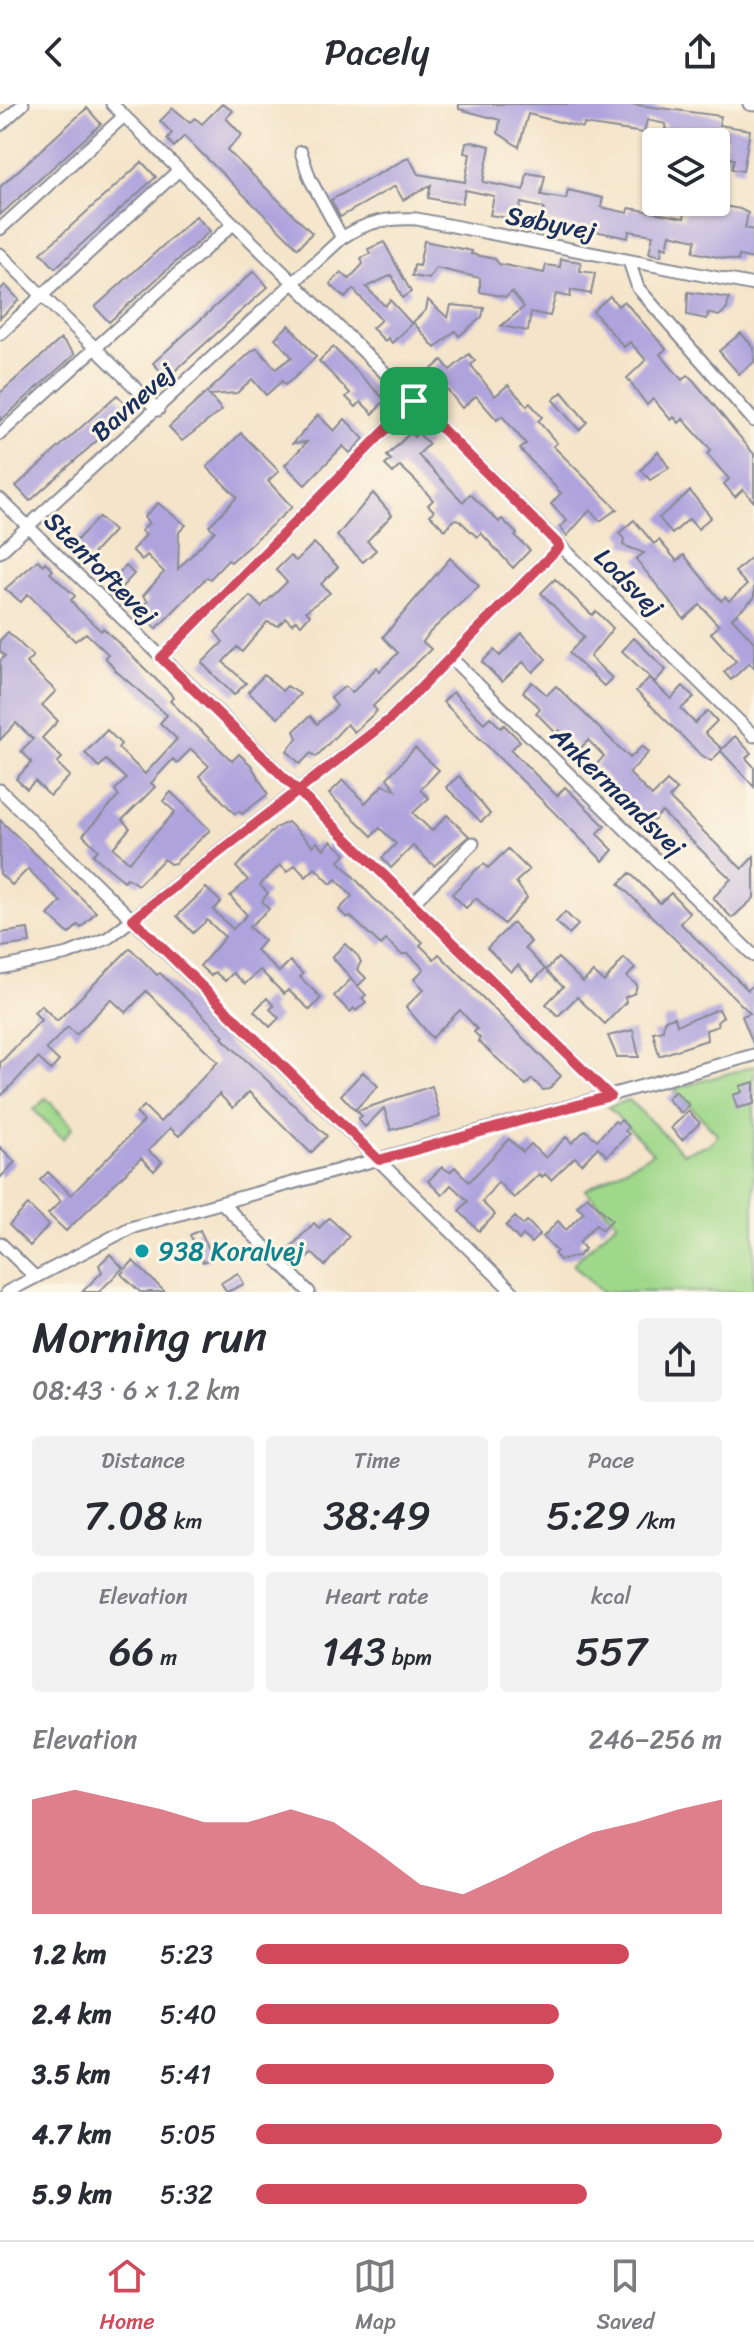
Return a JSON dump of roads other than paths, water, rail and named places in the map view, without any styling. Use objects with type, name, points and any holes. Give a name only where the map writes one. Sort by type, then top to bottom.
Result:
[{"type":"street","points":[[0,125],[23,104]]},
{"type":"street","name":"Lodsvej","points":[[112,104],[754,736]]},
{"type":"street","points":[[0,229],[124,116]]},
{"type":"street","points":[[301,152],[310,179],[342,238]]},
{"type":"street","points":[[0,334],[179,170]]},
{"type":"street","name":"Søbyvej","points":[[295,284],[342,238],[365,223],[392,218],[417,219],[754,285]]},
{"type":"street","points":[[0,434],[233,224]]},
{"type":"street","points":[[0,254],[158,410]]},
{"type":"street","points":[[629,261],[638,288],[754,421]]},
{"type":"street","name":"Bavnevej","points":[[0,552],[295,284]]},
{"type":"street","points":[[161,658],[414,401]]},
{"type":"street","name":"Stentoftevej","points":[[0,499],[610,1096]]},
{"type":"street","points":[[0,968],[77,951],[108,938],[390,719],[560,546]]},
{"type":"street","name":"Ankermandsvej","points":[[451,658],[754,956]]},
{"type":"street","points":[[0,790],[513,1292]]},
{"type":"street","points":[[413,903],[473,843]]},
{"type":"street","points":[[7,1292],[130,1228],[754,1055]]},
{"type":"street","points":[[222,1203],[309,1292]]},
{"type":"street","points":[[0,1243],[35,1277]]},
{"type":"place","name":"938 Koralvej","points":[[142,1251]]}]
